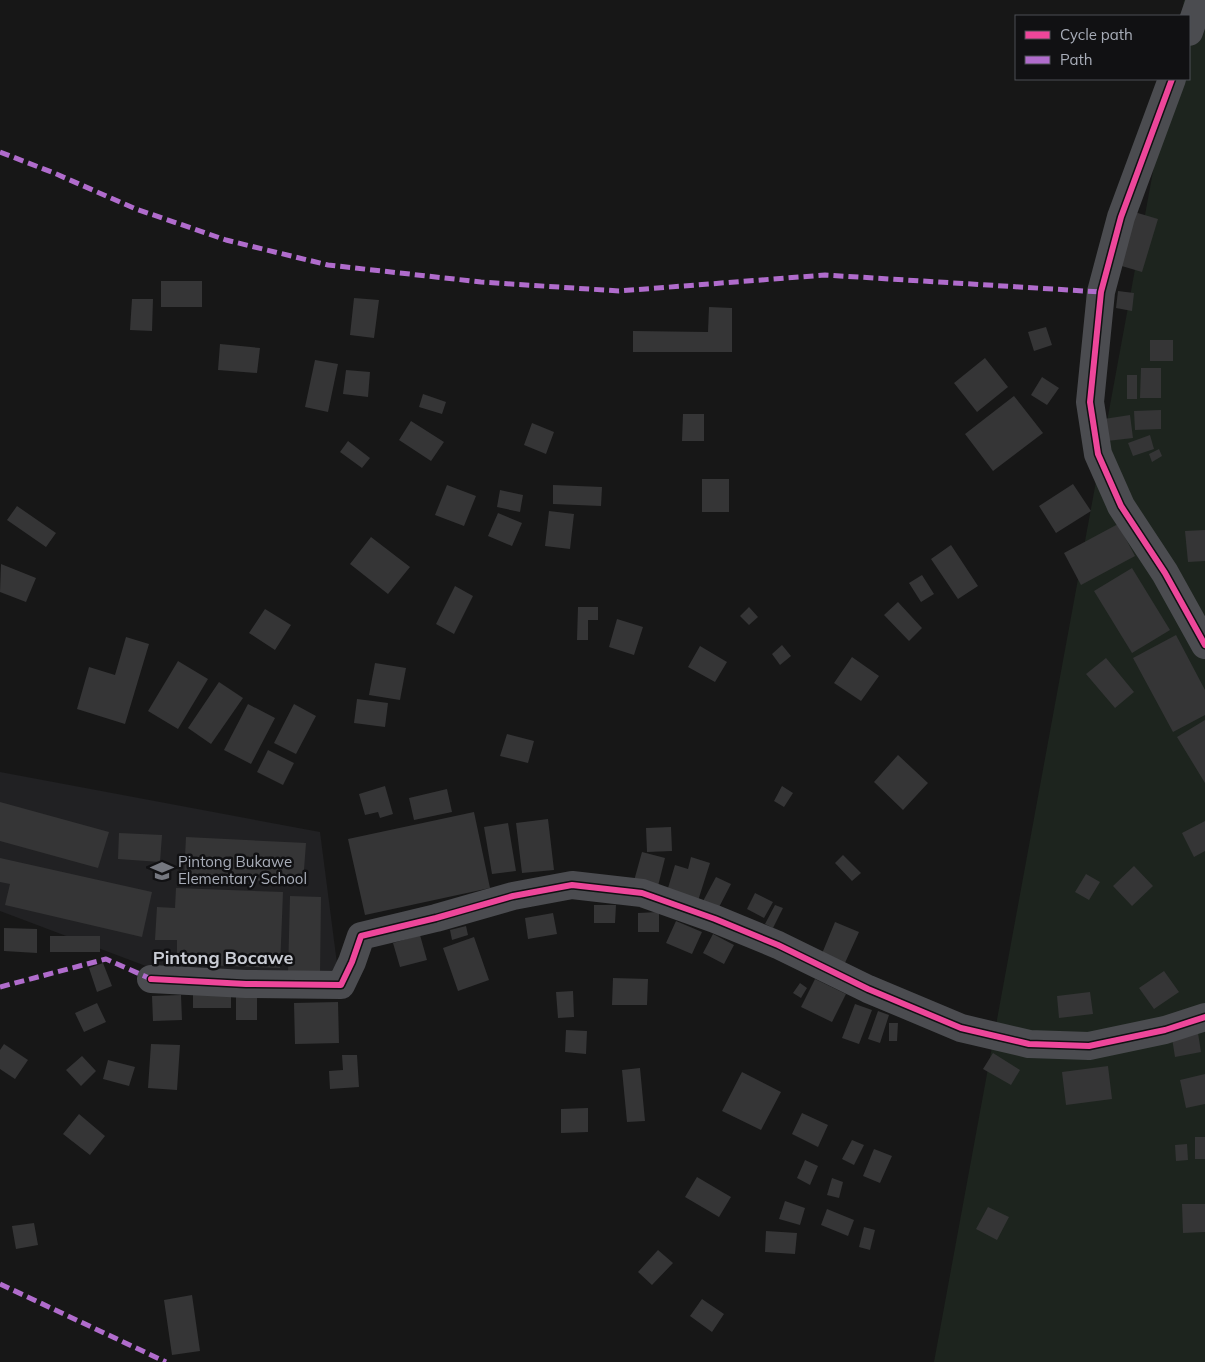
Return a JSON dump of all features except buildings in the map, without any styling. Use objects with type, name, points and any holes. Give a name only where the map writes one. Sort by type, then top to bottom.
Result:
[{"type":"street","points":[[1190,29],[1200,0]]},
{"type":"street","points":[[1172,80],[1121,217],[1101,292],[1090,402],[1098,454],[1121,506],[1165,573],[1205,645]]},
{"type":"street","points":[[151,979],[246,984],[341,985],[361,936],[436,918],[513,896],[572,885],[642,893],[715,918],[778,945],[868,989],[962,1028],[1029,1044],[1088,1046],[1165,1030],[1205,1017]]},
{"type":"shaded area","points":[[1184,0],[1205,0],[1205,1362],[934,1362],[1170,80],[1190,80],[1190,15],[1181,15]]},
{"type":"shaded area","name":"Pintong Bukawe Elementary School","points":[[0,772],[320,832],[339,979],[167,974],[0,911]]},
{"type":"marked path","points":[[0,152],[54,173],[136,209],[226,240],[328,265],[481,282],[619,291],[825,275],[1101,292]]},
{"type":"marked path","points":[[0,987],[106,959],[151,979]]},
{"type":"marked path","points":[[0,1284],[166,1362]]},
{"type":"cycle path","points":[[1172,80],[1121,217],[1101,292],[1090,402],[1098,454],[1121,506],[1165,573],[1205,645]]},
{"type":"cycle path","points":[[151,979],[246,984],[341,985],[361,936],[436,918],[513,896],[572,885],[642,893],[715,919],[778,945],[868,989],[961,1028],[1029,1044],[1089,1046],[1165,1030],[1205,1017]]},
{"type":"place","name":"Pintong Bukawe Elementary School","points":[[162,871]]},
{"type":"district","name":"Pintong Bocawe","points":[[223,958]]}]
